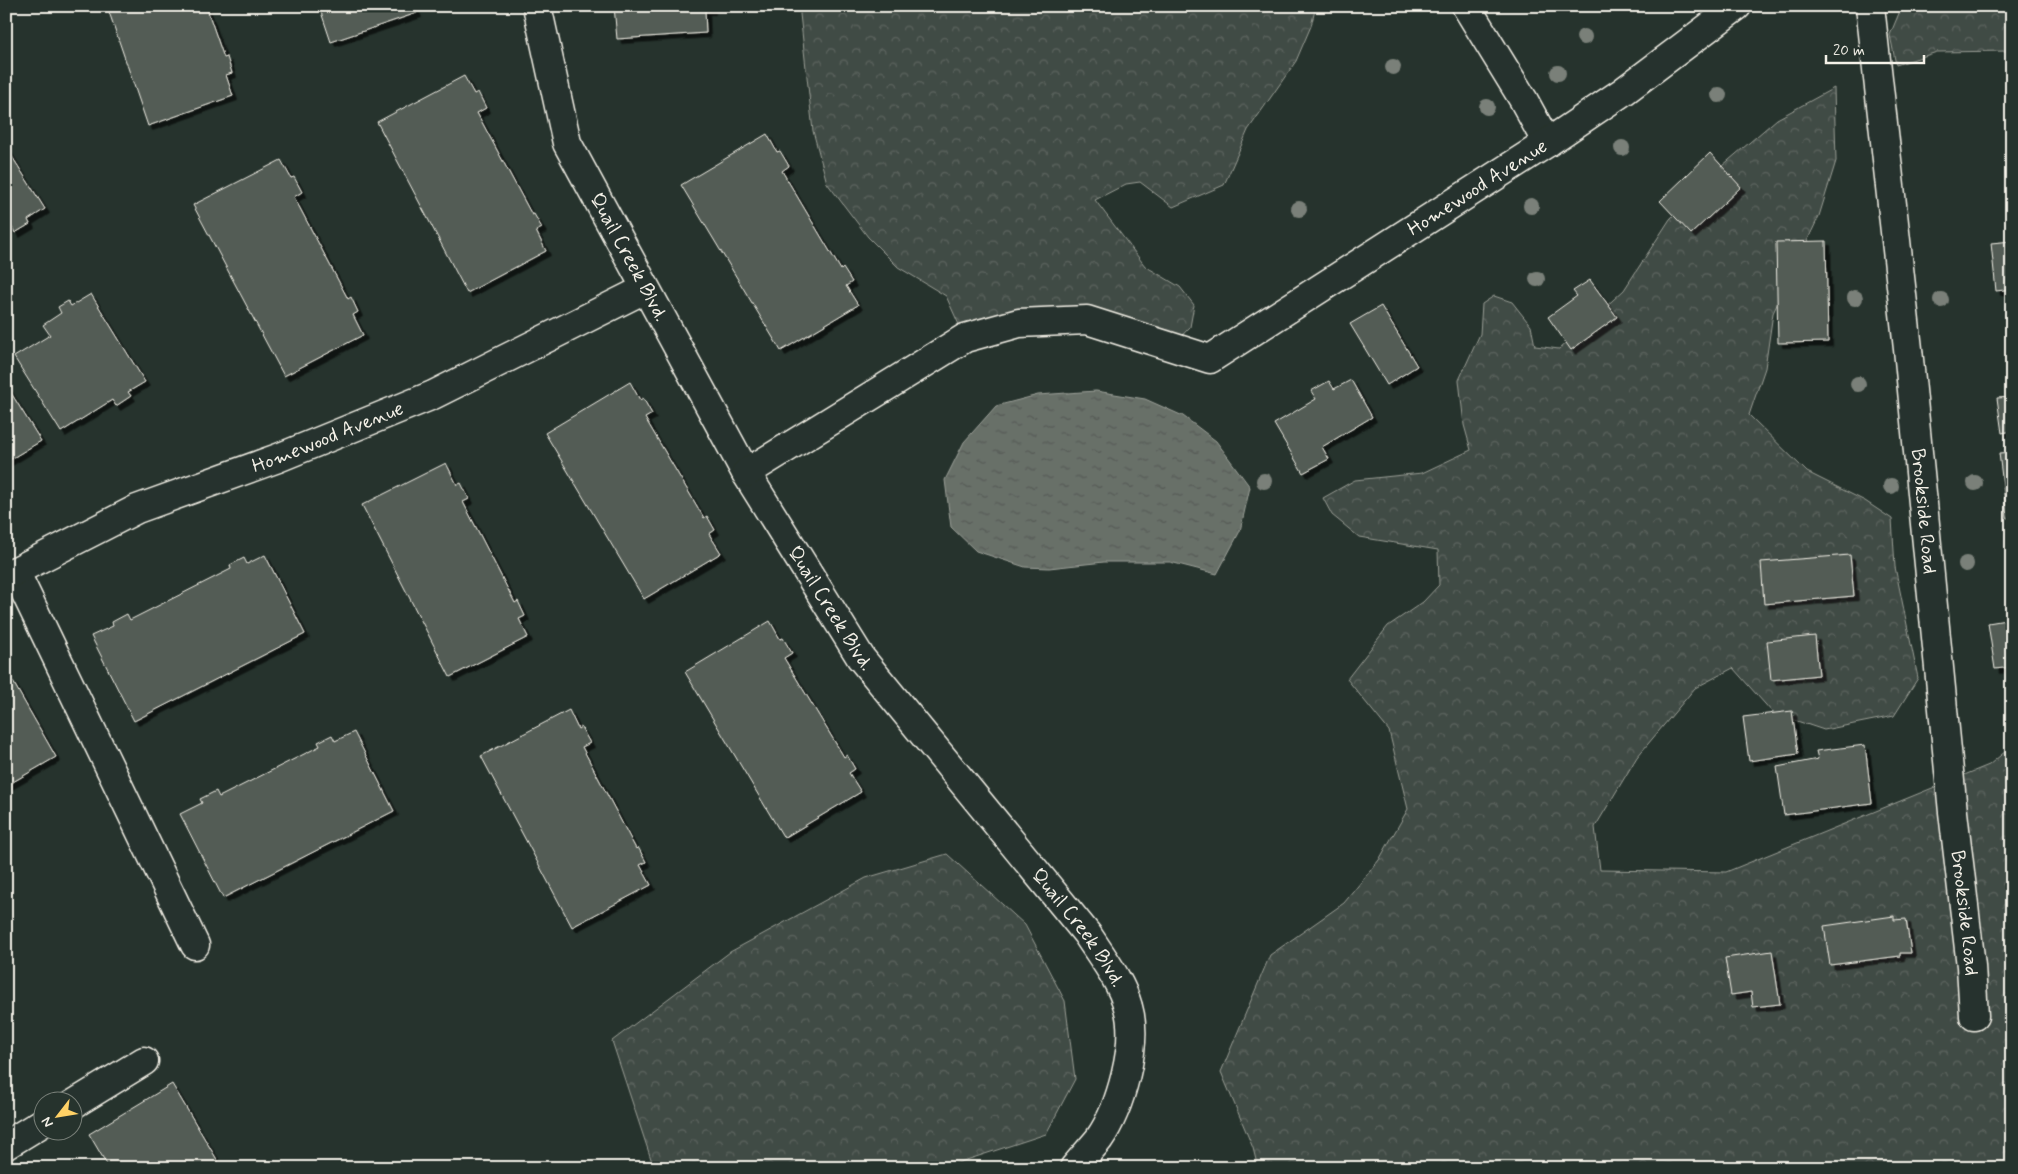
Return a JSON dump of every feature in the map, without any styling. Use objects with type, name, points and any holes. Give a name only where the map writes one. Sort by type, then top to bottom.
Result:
[{"type":"street","name":"Quail Creek Blvd.","points":[[537,6],[567,143],[746,473],[861,658],[1087,934],[1114,974],[1129,1008],[1131,1040],[1127,1074],[1116,1107],[1099,1138],[1074,1168]]},
{"type":"street","points":[[1466,6],[1547,143]]},
{"type":"street","name":"Homewood Avenue","points":[[746,473],[966,338],[1019,323],[1087,320],[1210,359],[1547,143],[1624,91],[1737,6]]},
{"type":"street","name":"Brookside Road","points":[[1870,6],[1908,349],[1953,812],[1972,966],[1974,1016]]},
{"type":"street","name":"Homewood Avenue","points":[[10,574],[137,509],[278,458],[433,395],[645,289]]},
{"type":"street","points":[[10,574],[195,945]]},
{"type":"street","points":[[82,1099],[144,1062]]},
{"type":"street","points":[[6,1145],[32,1129]]},
{"type":"green space","points":[[801,6],[1316,6],[1311,26],[1296,61],[1248,130],[1224,185],[1173,207],[1140,182],[1126,184],[1095,200],[1145,266],[1180,287],[1194,305],[1190,327],[1171,347],[1087,320],[965,338],[946,296],[898,267],[868,237],[827,183],[813,131],[800,14]]},
{"type":"green space","points":[[1902,6],[2012,6],[2012,56],[2009,51],[1937,52],[1896,65],[1890,35]]},
{"type":"green space","points":[[1834,88],[1836,161],[1819,216],[1773,313],[1765,368],[1749,415],[1807,472],[1865,501],[1892,519],[1895,567],[1918,678],[1894,716],[1824,730],[1773,713],[1733,668],[1695,688],[1637,757],[1595,827],[1600,870],[1726,872],[1989,765],[2012,746],[2012,1168],[1258,1168],[1253,1148],[1221,1072],[1270,955],[1344,903],[1379,860],[1408,809],[1389,731],[1347,679],[1388,626],[1423,602],[1439,585],[1438,550],[1359,537],[1332,515],[1323,498],[1355,480],[1422,473],[1471,450],[1464,425],[1459,380],[1480,334],[1482,304],[1494,296],[1512,302],[1531,326],[1535,346],[1559,349],[1624,290],[1670,219],[1715,172],[1777,119]]},
{"type":"green space","points":[[947,854],[1025,925],[1065,1001],[1075,1079],[1046,1134],[942,1168],[654,1168],[612,1041],[730,952],[866,878]]},
{"type":"water","points":[[1096,391],[1145,399],[1183,416],[1216,441],[1250,487],[1240,531],[1217,574],[1170,562],[1104,562],[1049,568],[1025,567],[976,551],[951,527],[945,480],[964,442],[996,406],[1038,395]]},
{"type":"building","points":[[107,6],[206,6],[224,58],[227,57],[232,73],[226,75],[233,96],[148,126]]},
{"type":"building","points":[[319,6],[414,6],[417,13],[331,42]]},
{"type":"building","points":[[614,6],[711,6],[711,10],[705,10],[706,33],[617,39]]},
{"type":"building","points":[[464,76],[474,94],[478,92],[486,108],[477,113],[532,215],[534,214],[542,228],[536,231],[546,251],[467,293],[377,122]]},
{"type":"building","points":[[767,134],[777,152],[780,151],[789,166],[782,171],[841,270],[843,268],[852,282],[846,286],[858,305],[781,351],[681,185]]},
{"type":"building","points":[[6,147],[45,209],[28,220],[30,224],[15,233],[12,227],[6,231]]},
{"type":"building","points":[[1710,153],[1741,187],[1691,234],[1660,201]]},
{"type":"building","points":[[281,160],[291,178],[294,177],[302,192],[294,197],[348,299],[351,297],[358,312],[353,315],[363,335],[284,376],[193,205]]},
{"type":"building","points":[[1826,241],[1828,342],[1778,343],[1776,242]]},
{"type":"building","points":[[2012,241],[2012,289],[1996,291],[1991,243]]},
{"type":"building","points":[[1590,280],[1617,317],[1571,350],[1548,317],[1577,296],[1573,291]]},
{"type":"building","points":[[91,294],[145,382],[128,392],[131,396],[116,406],[112,400],[61,432],[14,357],[50,335],[43,325],[61,313],[58,307],[68,301],[71,306]]},
{"type":"building","points":[[1381,306],[1417,366],[1387,385],[1350,324]]},
{"type":"building","points":[[1351,380],[1372,417],[1322,447],[1329,459],[1303,473],[1274,424],[1316,399],[1311,391],[1329,381],[1334,389]]},
{"type":"building","points":[[630,382],[640,400],[643,398],[652,414],[645,418],[704,518],[707,516],[715,530],[709,534],[721,553],[644,599],[545,433]]},
{"type":"building","points":[[6,385],[41,441],[6,462]]},
{"type":"building","points":[[2012,397],[2012,431],[2002,433],[1997,398]]},
{"type":"building","points":[[2012,452],[2012,518],[2007,518],[1999,453]]},
{"type":"building","points":[[446,463],[457,485],[461,483],[469,499],[463,502],[515,603],[518,601],[525,616],[519,619],[528,637],[450,677],[362,505]]},
{"type":"building","points":[[265,555],[305,634],[134,721],[91,636],[113,626],[112,622],[127,614],[130,620],[231,569],[230,565],[244,558],[247,564]]},
{"type":"building","points":[[1850,555],[1854,596],[1764,604],[1761,562]]},
{"type":"building","points":[[2012,619],[2012,667],[1995,669],[1988,623]]},
{"type":"building","points":[[770,621],[780,639],[783,638],[792,653],[784,658],[844,757],[847,755],[855,769],[849,773],[861,792],[784,838],[685,672]]},
{"type":"building","points":[[1815,636],[1819,675],[1771,680],[1767,641]]},
{"type":"building","points":[[12,680],[56,757],[6,786],[6,683]]},
{"type":"building","points":[[569,710],[578,729],[581,727],[590,743],[582,747],[636,849],[638,847],[646,862],[640,865],[651,885],[572,927],[481,756]]},
{"type":"building","points":[[1792,711],[1798,754],[1749,761],[1743,717]]},
{"type":"building","points":[[354,732],[394,811],[223,898],[180,814],[202,803],[200,799],[216,791],[219,797],[320,746],[318,742],[332,735],[335,741]]},
{"type":"building","points":[[1865,745],[1872,803],[1784,815],[1777,767],[1818,759],[1816,751]]},
{"type":"building","points":[[1894,916],[1894,920],[1906,919],[1911,953],[1900,953],[1900,956],[1830,965],[1824,926]]},
{"type":"building","points":[[1772,951],[1780,1004],[1753,1007],[1751,992],[1731,995],[1725,958]]},
{"type":"building","points":[[172,1084],[222,1168],[109,1168],[89,1134]]}]
